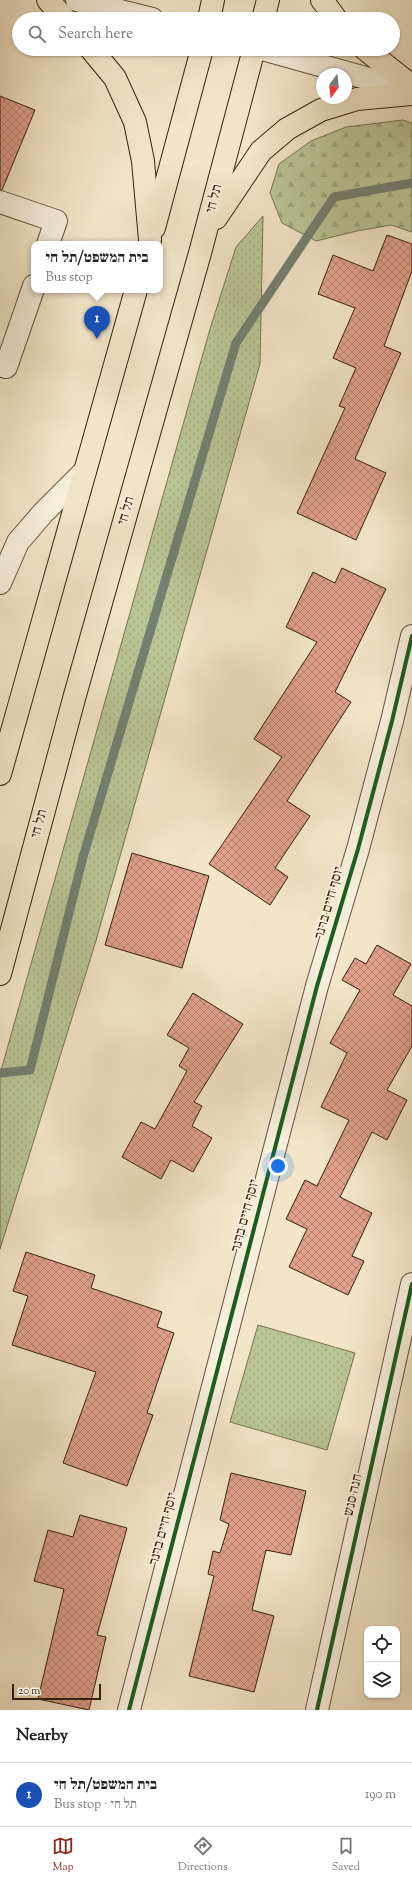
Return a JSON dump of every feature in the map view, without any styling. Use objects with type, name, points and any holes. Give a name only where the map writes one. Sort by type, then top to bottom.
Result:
[{"type":"highway","points":[[48,0],[59,12]]},
{"type":"highway","points":[[211,12],[214,0]]},
{"type":"highway","points":[[265,12],[268,0]]},
{"type":"highway","points":[[322,0],[331,12]]},
{"type":"highway","points":[[97,56],[115,78],[135,122],[142,161],[150,241]]},
{"type":"highway","points":[[150,241],[200,56]]},
{"type":"highway","name":"תל חי","points":[[0,974],[75,695],[206,232],[252,56]]},
{"type":"highway","points":[[374,56],[412,86]]},
{"type":"highway","points":[[206,232],[261,151],[287,128],[321,110],[357,99],[412,94]]},
{"type":"highway","points":[[0,774],[135,293]]},
{"type":"street","points":[[78,0],[125,12]]},
{"type":"street","points":[[287,56],[412,91]]},
{"type":"street","points":[[0,202],[56,221],[49,241]]},
{"type":"street","points":[[0,365],[6,367],[32,293]]},
{"type":"street","points":[[0,582],[18,542],[43,513],[85,471]]},
{"type":"street","name":"יוסף חיים ברנר","points":[[129,1710],[315,994],[358,849],[392,721],[412,636]]},
{"type":"street","name":"חנה סנש","points":[[317,1710],[412,1284]]},
{"type":"green space","points":[[403,120],[412,123],[412,232],[391,225],[357,231],[316,241],[282,223],[270,193],[279,164],[311,141],[346,127]]},
{"type":"green space","points":[[263,216],[260,364],[95,944],[0,1249],[0,1074],[210,329],[236,247]]},
{"type":"green space","points":[[258,1325],[355,1353],[327,1450],[230,1422]]},
{"type":"building","points":[[0,96],[35,110],[2,190],[0,190]]},
{"type":"building","points":[[387,235],[412,244],[412,271],[384,346],[401,353],[355,459],[386,473],[356,540],[297,513],[345,408],[339,406],[356,368],[333,358],[355,308],[318,294],[333,255],[373,271]]},
{"type":"building","points":[[342,568],[386,589],[335,692],[351,702],[287,801],[310,816],[275,868],[288,877],[270,905],[209,864],[282,757],[254,739],[317,642],[286,627],[313,572],[335,583]]},
{"type":"building","points":[[132,853],[209,876],[182,968],[105,945]]},
{"type":"building","points":[[377,945],[411,964],[393,995],[412,1006],[412,1046],[387,1090],[407,1100],[387,1140],[372,1132],[340,1197],[372,1213],[352,1256],[364,1261],[348,1295],[289,1267],[307,1229],[286,1219],[305,1180],[317,1186],[349,1120],[321,1107],[347,1053],[330,1043],[360,990],[342,980],[355,958],[366,964]]},
{"type":"building","points":[[193,993],[243,1024],[194,1102],[202,1106],[192,1126],[212,1138],[193,1172],[171,1160],[161,1179],[122,1157],[141,1122],[155,1129],[187,1071],[179,1066],[189,1048],[167,1035]]},
{"type":"building","points":[[26,1252],[95,1275],[91,1288],[162,1312],[157,1327],[174,1333],[147,1413],[153,1415],[127,1486],[63,1463],[96,1372],[12,1345],[28,1296],[13,1291]]},
{"type":"building","points":[[231,1473],[306,1491],[291,1555],[266,1550],[252,1610],[274,1616],[254,1692],[189,1676],[214,1576],[208,1574],[213,1551],[220,1553],[229,1524],[220,1520]]},
{"type":"building","points":[[80,1515],[127,1528],[97,1635],[106,1637],[89,1710],[38,1699],[64,1589],[34,1581],[48,1530],[73,1537]]},
{"type":"waterway","points":[[0,1073],[30,1070],[83,857],[236,343],[334,197],[412,183]]},
{"type":"cycle path","points":[[129,1710],[317,986],[358,849],[392,721],[412,636]]},
{"type":"cycle path","points":[[317,1710],[412,1284]]},
{"type":"place","name":"בית המשפט/תל חי","points":[[97,339]]}]
